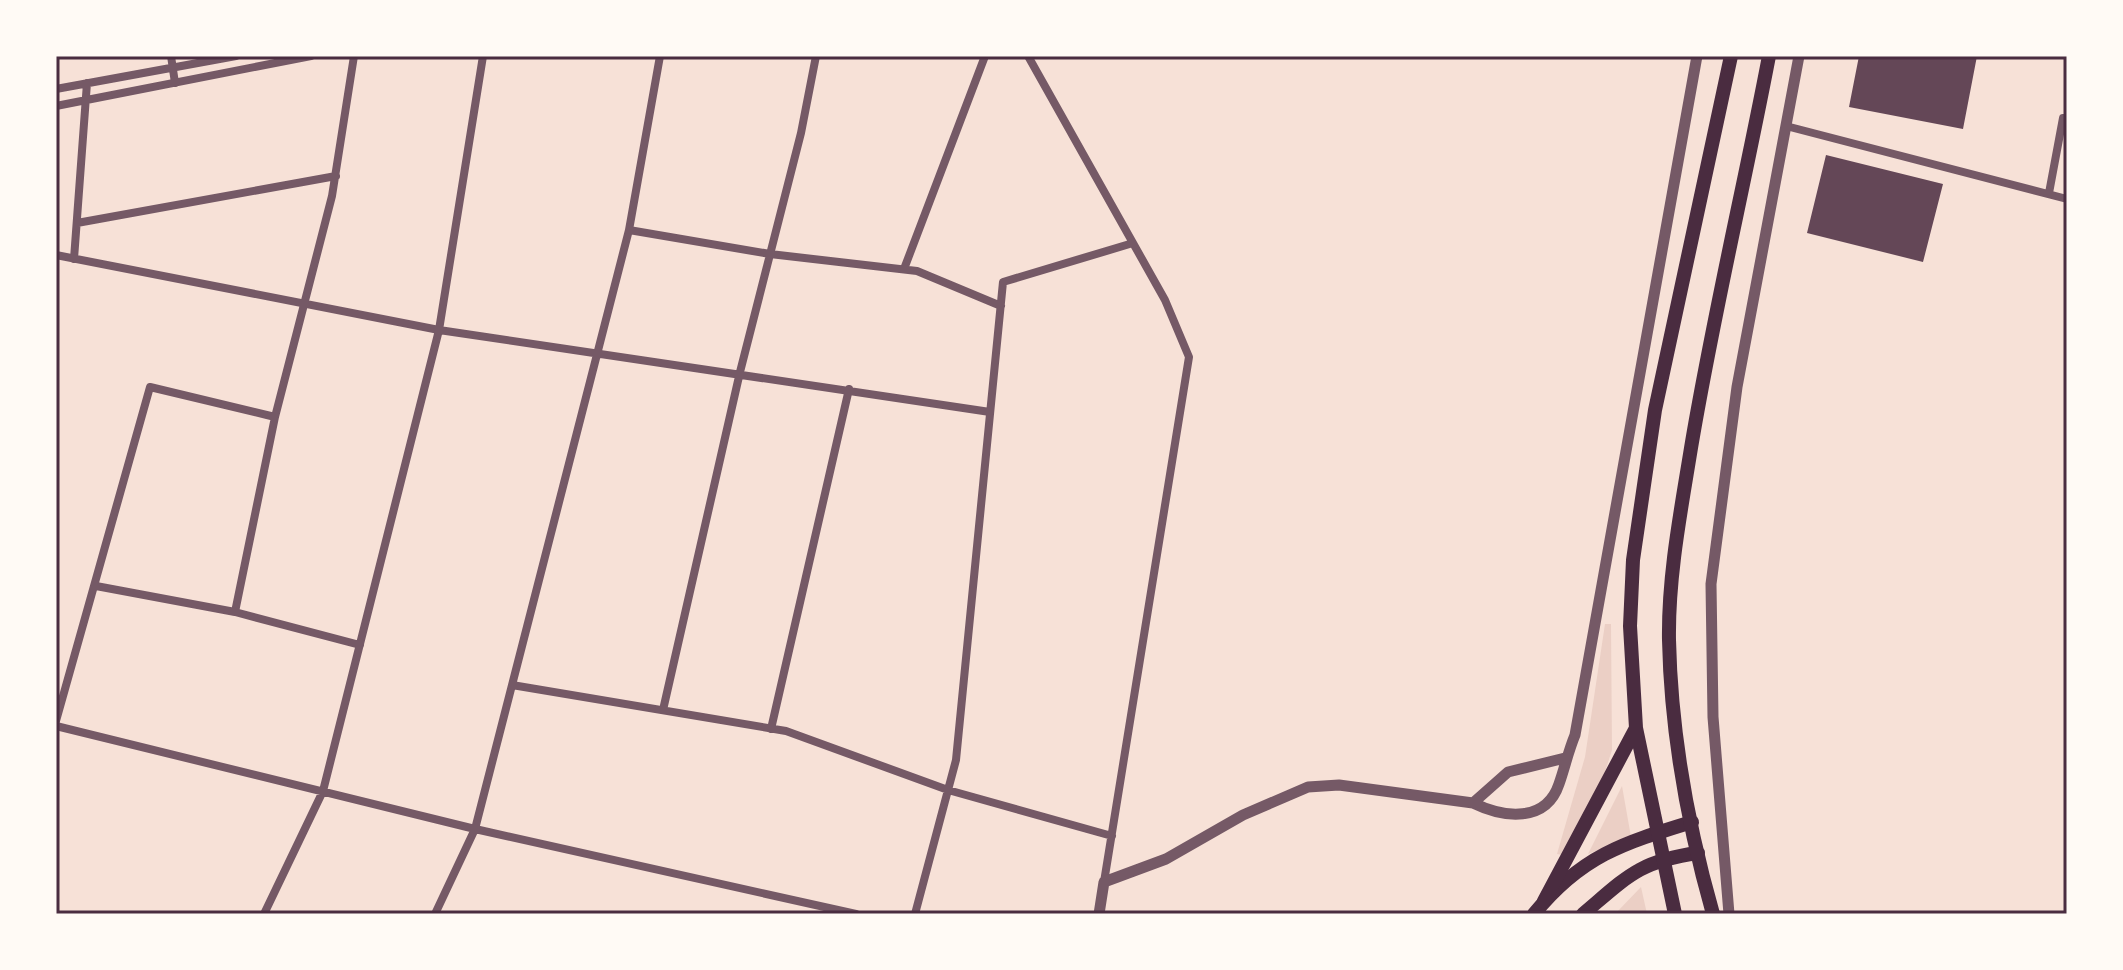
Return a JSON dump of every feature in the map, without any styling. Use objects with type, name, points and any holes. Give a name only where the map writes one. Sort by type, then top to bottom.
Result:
[{"type":"main road","points":[[1675,914],[1636,728],[1631,638],[1633,560],[1655,410],[1731,56]]},
{"type":"main road","points":[[1713,914],[1673,721],[1669,636],[1679,518],[1707,352],[1769,56]]},
{"type":"main road","points":[[1534,914],[1544,901],[1636,728]]},
{"type":"main road","points":[[1544,901],[1582,866],[1621,845],[1692,822]]},
{"type":"main road","points":[[1583,914],[1635,869],[1662,858],[1698,853]]},
{"type":"street","points":[[171,56],[175,83]]},
{"type":"street","points":[[56,89],[236,56]]},
{"type":"street","points":[[56,106],[311,56]]},
{"type":"street","points":[[235,612],[275,417],[336,176],[354,56]]},
{"type":"street","points":[[264,914],[323,791],[439,330],[483,56]]},
{"type":"street","points":[[435,914],[475,829],[629,230],[660,56]]},
{"type":"street","points":[[663,710],[740,372],[801,133],[816,56]]},
{"type":"street","points":[[904,269],[985,56]]},
{"type":"street","points":[[1028,56],[1165,300],[1189,357],[1099,914]]},
{"type":"street","points":[[1104,882],[1166,859],[1243,815],[1308,787],[1339,785],[1473,803],[1496,815],[1524,815],[1548,804],[1559,784],[1575,735],[1697,56]]},
{"type":"street","points":[[1729,914],[1713,731],[1711,584],[1737,387],[1799,56]]},
{"type":"street","points":[[74,259],[87,83]]},
{"type":"street","points":[[2049,193],[2063,118],[2067,120]]},
{"type":"street","points":[[1786,126],[2067,199]]},
{"type":"street","points":[[77,223],[336,176]]},
{"type":"street","points":[[629,230],[770,254],[917,271],[1001,306]]},
{"type":"street","points":[[915,914],[956,760],[1003,282],[1133,243]]},
{"type":"street","points":[[56,255],[439,330],[740,372],[990,412]]},
{"type":"street","points":[[275,417],[150,387],[56,723],[475,829],[856,914]]},
{"type":"street","points":[[771,729],[849,389]]},
{"type":"street","points":[[96,586],[235,612],[360,645]]},
{"type":"street","points":[[512,685],[771,729],[948,790],[1112,836]]},
{"type":"street","points":[[1473,803],[1508,772],[1565,758]]},
{"type":"shaded area","points":[[1605,624],[1611,624],[1612,750],[1603,778],[1563,855],[1557,854],[1585,757]]},
{"type":"shaded area","points":[[1622,786],[1631,837],[1588,854]]},
{"type":"shaded area","points":[[1641,887],[1647,914],[1615,914],[1617,912]]},
{"type":"building","points":[[1859,56],[1977,56],[1963,129],[1849,107]]},
{"type":"building","points":[[1826,155],[1943,184],[1923,262],[1807,233]]}]
